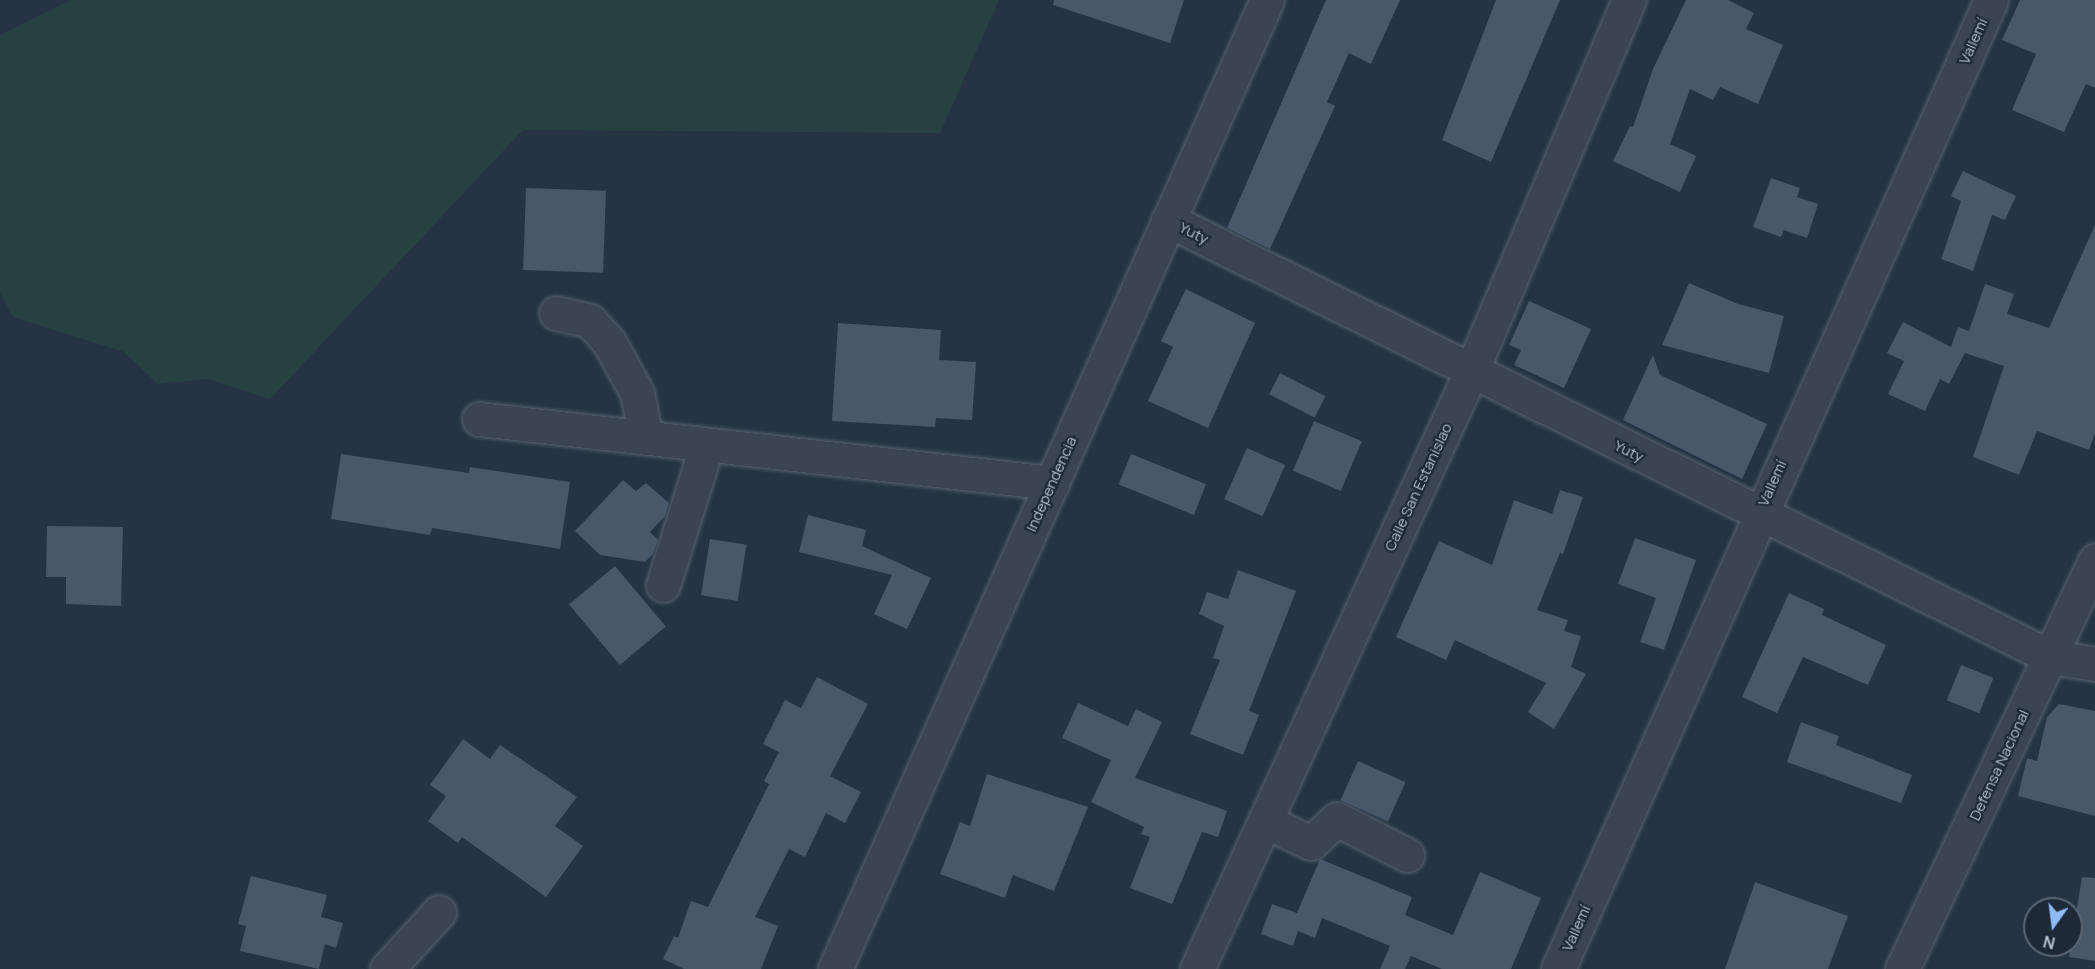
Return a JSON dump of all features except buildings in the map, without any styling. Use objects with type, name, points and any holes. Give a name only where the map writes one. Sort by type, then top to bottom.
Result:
[{"type":"street","name":"Independencia","points":[[842,967],[1052,483],[1267,0]]},
{"type":"street","name":"Calle San Estanislao","points":[[1197,969],[1471,372],[1629,0]]},
{"type":"street","name":"Vallemí","points":[[1558,969],[1758,515],[1991,0]]},
{"type":"street","name":"Yuty","points":[[1168,220],[1758,515],[2050,657],[2095,664]]},
{"type":"street","points":[[556,313],[590,321],[609,342],[637,393],[646,438]]},
{"type":"street","points":[[479,419],[1052,483]]},
{"type":"street","points":[[663,585],[707,445]]},
{"type":"street","name":"Defensa Nacional","points":[[1902,969],[2095,560]]},
{"type":"street","points":[[1265,821],[1311,843],[1337,819],[1407,855]]},
{"type":"street","points":[[387,969],[439,912]]},
{"type":"green space","points":[[71,0],[999,0],[940,133],[523,130],[270,399],[208,379],[158,384],[124,352],[13,317],[0,293],[0,35]]}]
